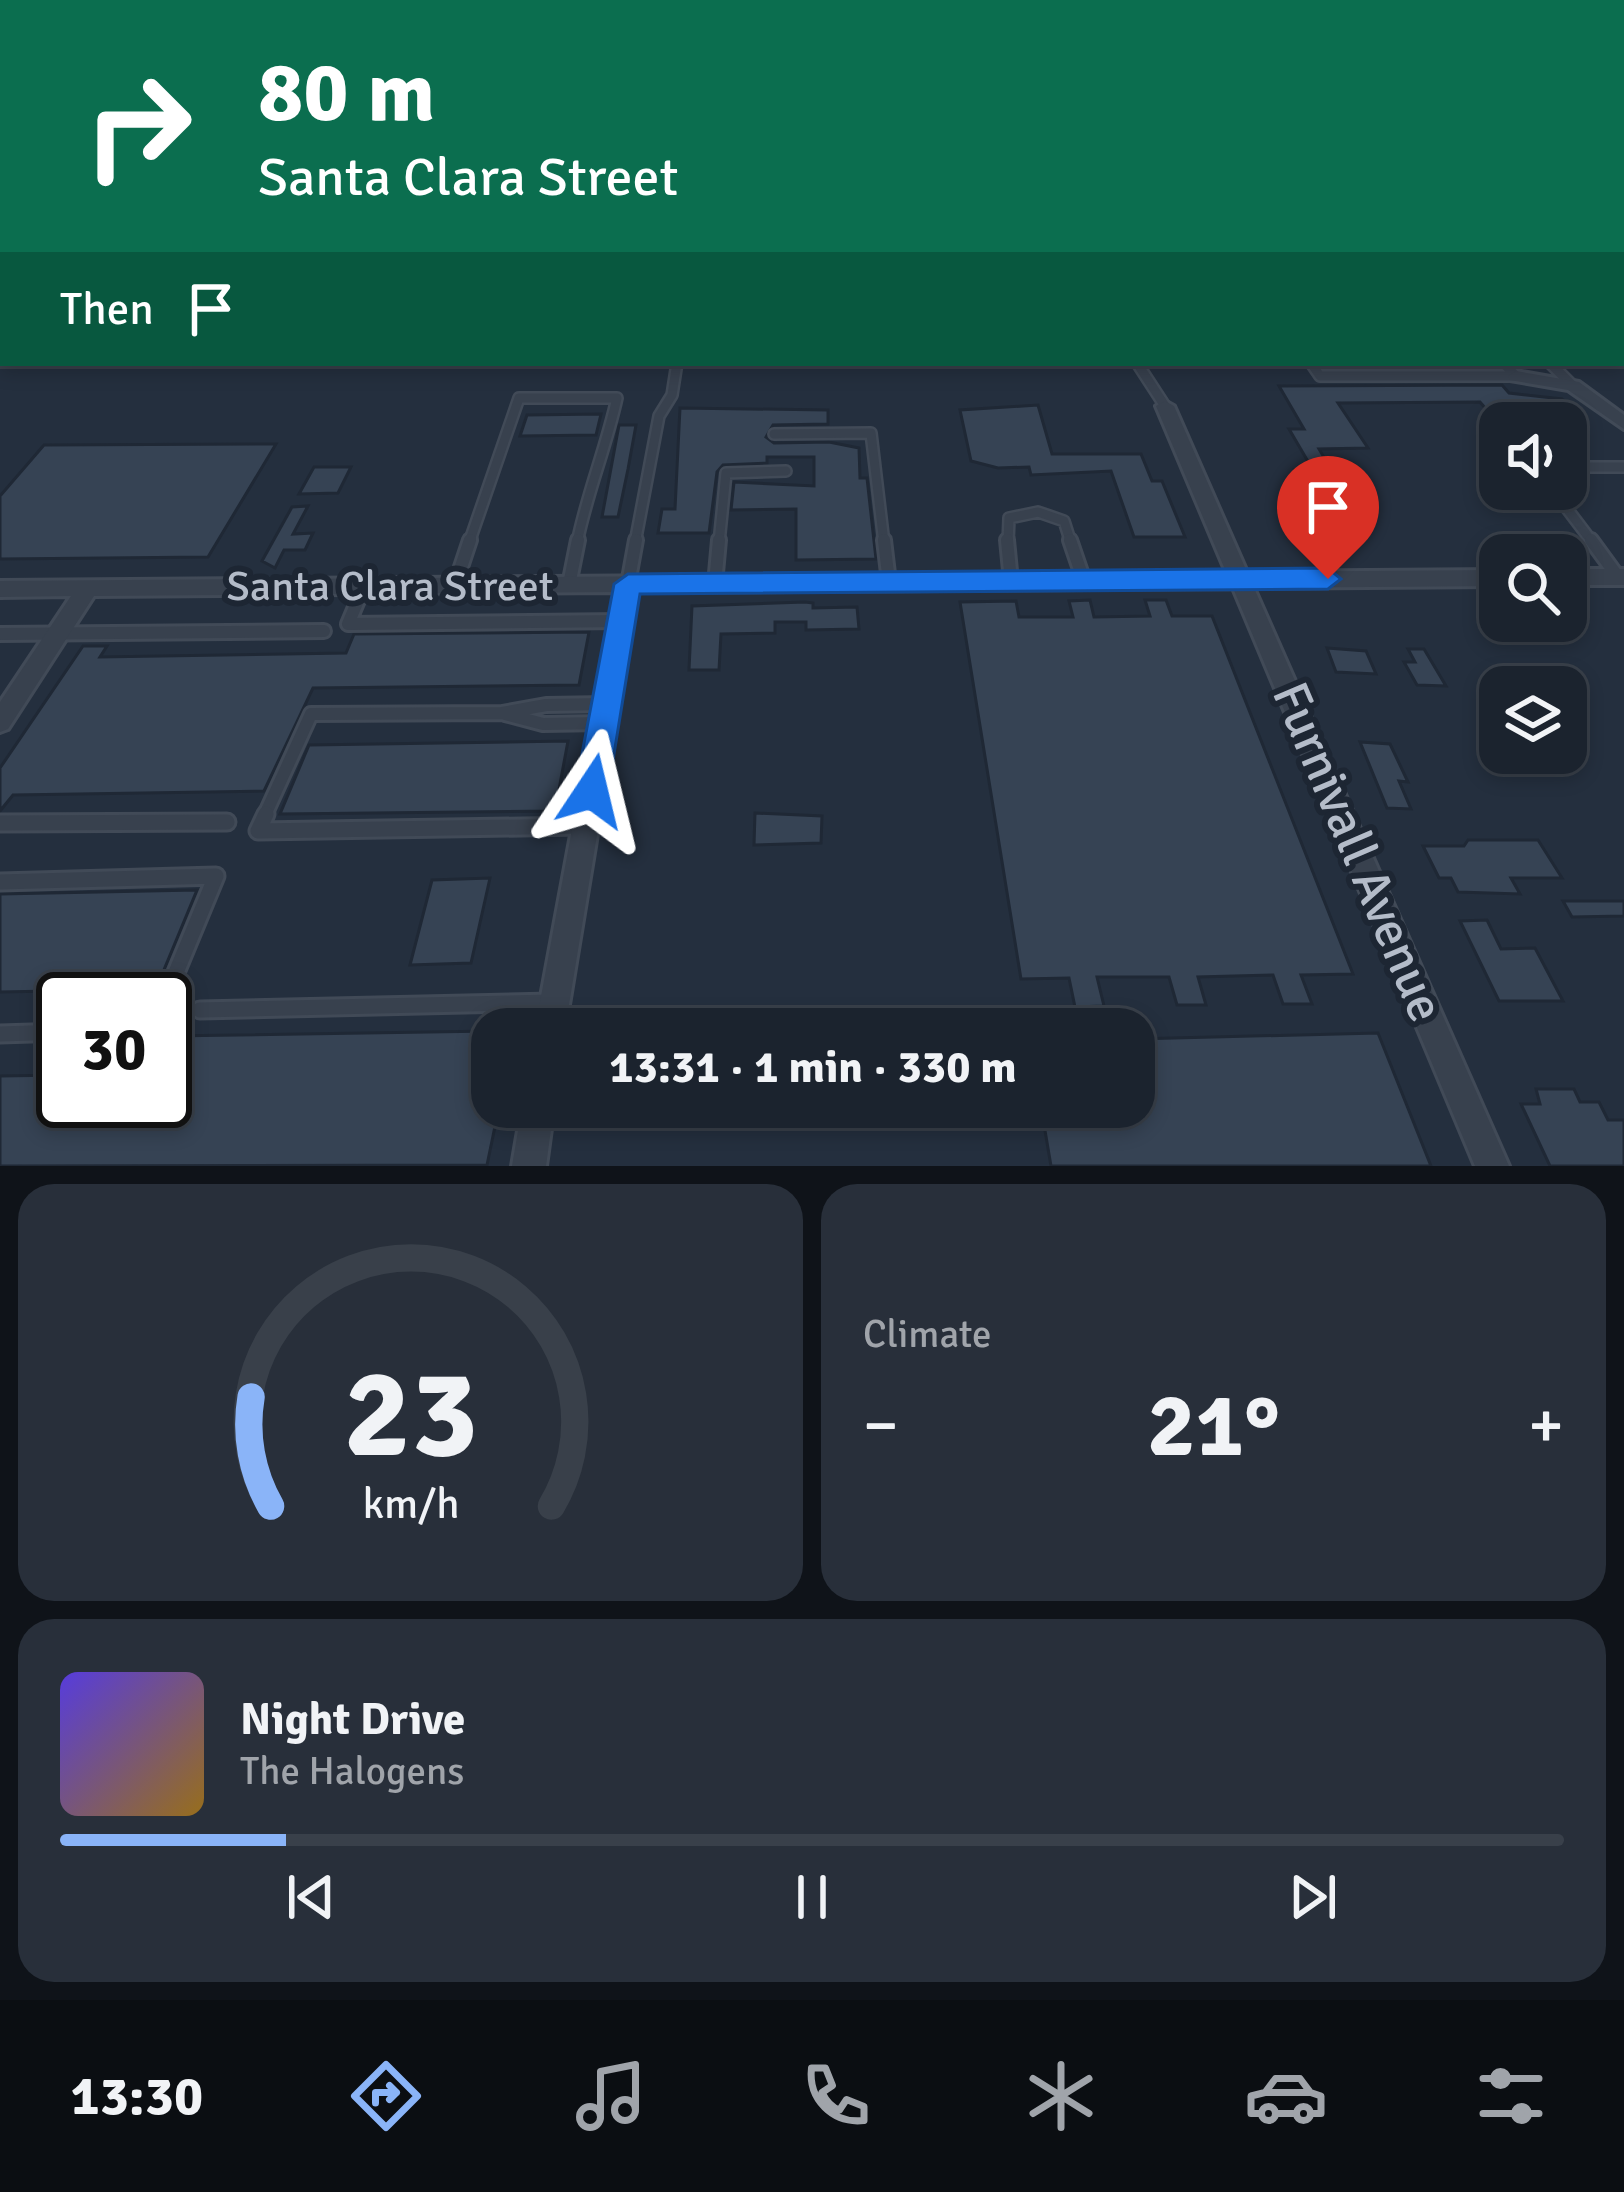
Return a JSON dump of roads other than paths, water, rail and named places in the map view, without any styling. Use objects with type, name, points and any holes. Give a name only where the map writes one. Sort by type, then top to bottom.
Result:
[{"type":"street","points":[[1509,370],[1573,386],[1624,423]]},
{"type":"street","name":"Furnivall Avenue","points":[[1165,406],[1492,1166]]},
{"type":"street","points":[[1587,577],[1621,577]]},
{"type":"street","name":"Santa Clara Street","points":[[0,589],[1479,578]]},
{"type":"street","points":[[554,1008],[628,584]]},
{"type":"street","points":[[0,722],[89,587]]},
{"type":"street","points":[[529,1166],[535,1128]]},
{"type":"lane","points":[[628,584],[659,416],[672,395],[677,366]]},
{"type":"lane","points":[[1139,366],[1165,406]]},
{"type":"lane","points":[[1313,366],[1320,376],[1509,370]]},
{"type":"lane","points":[[1553,366],[1573,386]]},
{"type":"lane","points":[[455,585],[520,398],[617,398],[606,447],[587,493],[569,584]]},
{"type":"lane","points":[[774,434],[871,433],[889,582]]},
{"type":"lane","points":[[1587,466],[1624,466]]},
{"type":"lane","points":[[715,584],[726,472],[786,471]]},
{"type":"lane","points":[[1569,510],[1621,577]]},
{"type":"lane","points":[[1011,581],[1006,526],[1009,518],[1034,512],[1057,514],[1064,521],[1084,580]]},
{"type":"lane","points":[[364,586],[349,624],[622,621]]},
{"type":"lane","points":[[0,634],[324,631]]},
{"type":"lane","points":[[586,826],[258,831],[311,714],[502,713],[543,724],[605,713]]},
{"type":"lane","points":[[0,824],[227,822]]},
{"type":"lane","points":[[0,882],[216,876],[175,972]]},
{"type":"lane","points":[[200,1010],[555,1002]]},
{"type":"lane","points":[[0,1034],[36,1033]]}]
